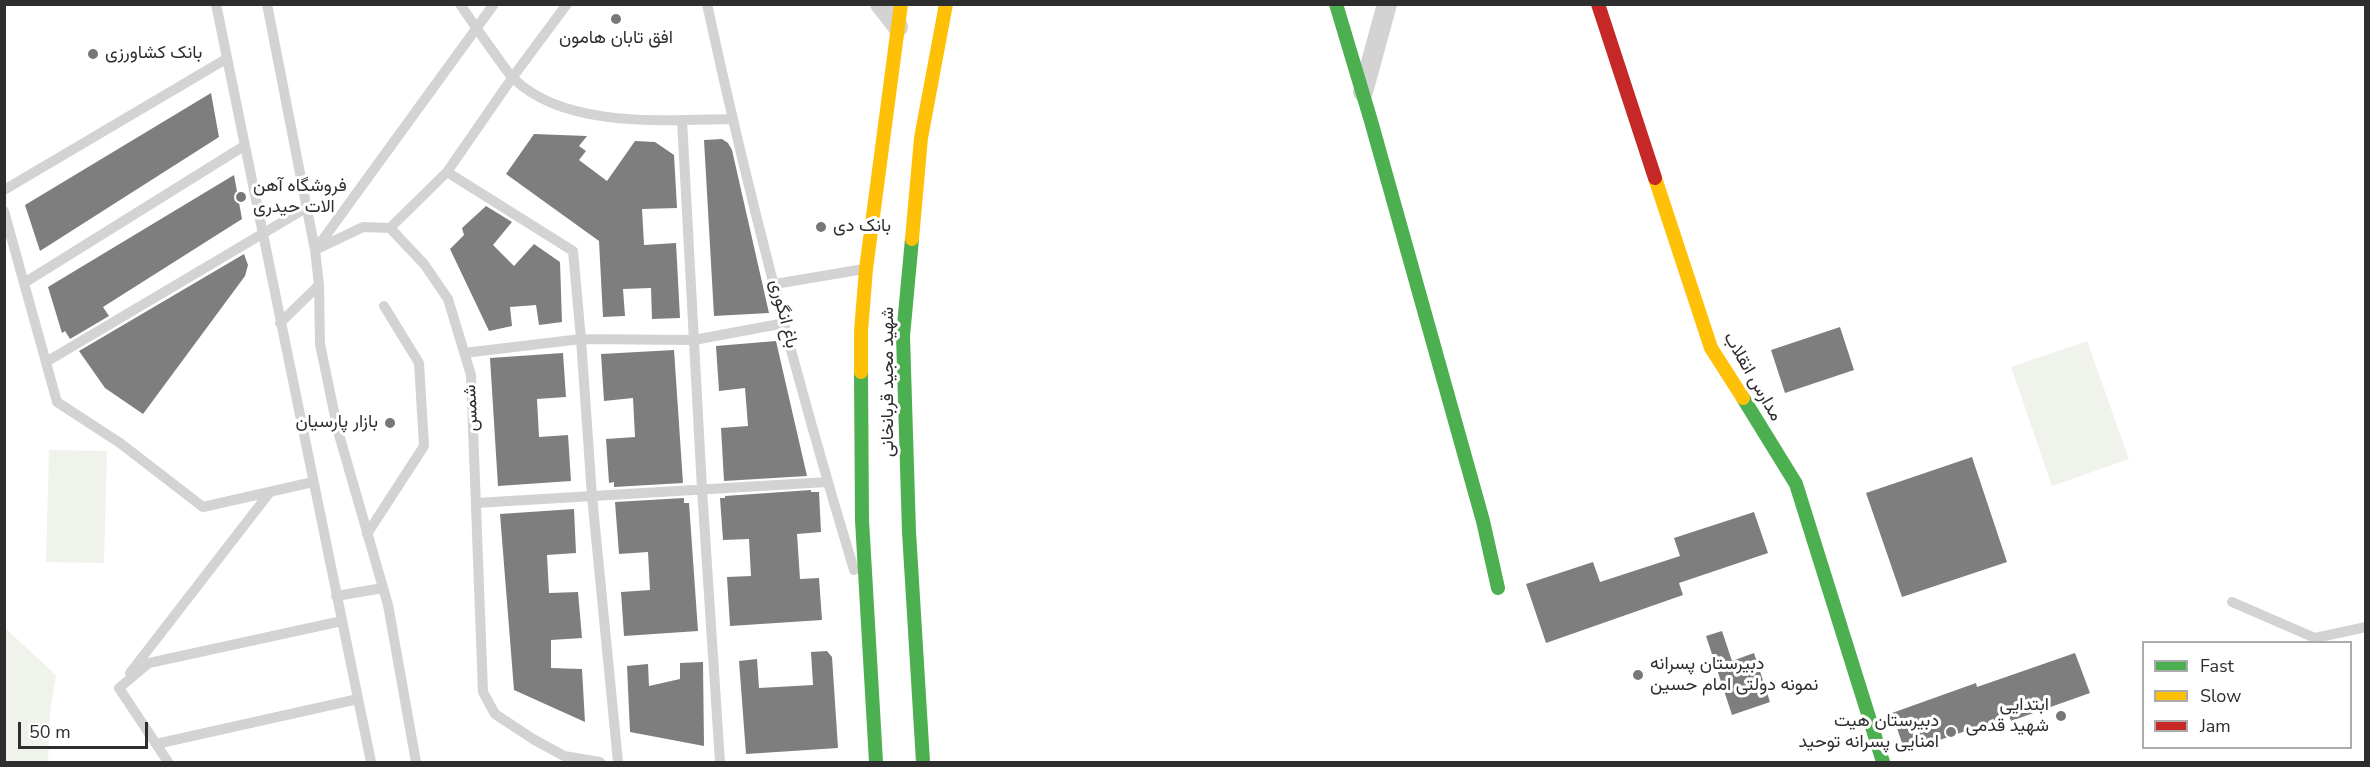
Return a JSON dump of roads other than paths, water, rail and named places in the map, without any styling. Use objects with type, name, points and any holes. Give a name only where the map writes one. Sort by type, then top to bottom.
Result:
[{"type":"main road","name":"شهید مجید قربانخانی","points":[[876,762],[862,520],[861,331],[866,269],[901,4]]},
{"type":"main road","name":"شهید مجید قربانخانی","points":[[923,762],[909,532],[903,336],[921,138],[946,4]]},
{"type":"main road","points":[[1336,4],[1363,92],[1483,521],[1498,588]]},
{"type":"main road","name":"مدارس انقلاب","points":[[1598,4],[1711,348],[1796,484],[1883,762]]},
{"type":"main road","points":[[908,747],[921,734]]},
{"type":"main road","points":[[875,735],[891,747]]},
{"type":"street","points":[[880,4],[898,27]]},
{"type":"street","points":[[1363,92],[1387,4]]},
{"type":"lane","points":[[216,4],[371,762]]},
{"type":"lane","points":[[267,4],[315,250],[319,285],[320,344],[338,431],[383,588],[416,762]]},
{"type":"lane","points":[[459,4],[512,78],[535,95],[557,105],[635,120],[734,120]]},
{"type":"lane","points":[[315,250],[494,4]]},
{"type":"lane","points":[[315,250],[363,228],[390,228],[447,172],[567,4]]},
{"type":"lane","points":[[700,4],[712,30]]},
{"type":"lane","name":"باغ انگوری","points":[[707,4],[785,323],[827,482],[869,620]]},
{"type":"lane","points":[[4,190],[226,59]]},
{"type":"lane","points":[[682,120],[702,489],[720,762]]},
{"type":"lane","points":[[24,283],[244,146]]},
{"type":"lane","points":[[447,172],[573,251],[592,496],[618,762]]},
{"type":"lane","points":[[46,362],[306,208]]},
{"type":"lane","points":[[4,211],[57,402],[120,443],[203,507],[313,482]]},
{"type":"lane","name":"شمس","points":[[390,228],[424,264],[448,298],[471,375],[483,692],[495,714],[533,739],[564,756],[600,762]]},
{"type":"lane","points":[[775,284],[866,269]]},
{"type":"lane","points":[[280,323],[319,285]]},
{"type":"lane","points":[[367,534],[424,446],[419,363],[384,306]]},
{"type":"lane","points":[[464,353],[581,339],[694,340],[785,323]]},
{"type":"lane","points":[[476,503],[827,482]]},
{"type":"lane","points":[[119,688],[270,492]]},
{"type":"lane","points":[[336,596],[383,588]]},
{"type":"lane","points":[[2232,602],[2315,638],[2366,627]]},
{"type":"lane","points":[[119,688],[149,663],[342,621]]},
{"type":"lane","points":[[119,688],[168,762]]},
{"type":"lane","points":[[156,744],[358,699]]},
{"type":"place","name":"افق تابان هامون","points":[[616,19]]},
{"type":"place","name":"بانک کشاورزی","points":[[93,54]]},
{"type":"place","name":"فروشگاه آهن الات حیدری","points":[[241,197]]},
{"type":"place","name":"بانک دی","points":[[821,227]]},
{"type":"place","name":"بازار پارسیان","points":[[390,423]]},
{"type":"place","name":"دبیرستان پسرانه نمونه دولتی امام حسین","points":[[1638,675]]},
{"type":"place","name":"ابتدایی شهید قدمی","points":[[2061,716]]},
{"type":"place","name":"دبیرستان هیت امنایی پسرانه توحید","points":[[1951,732]]}]
